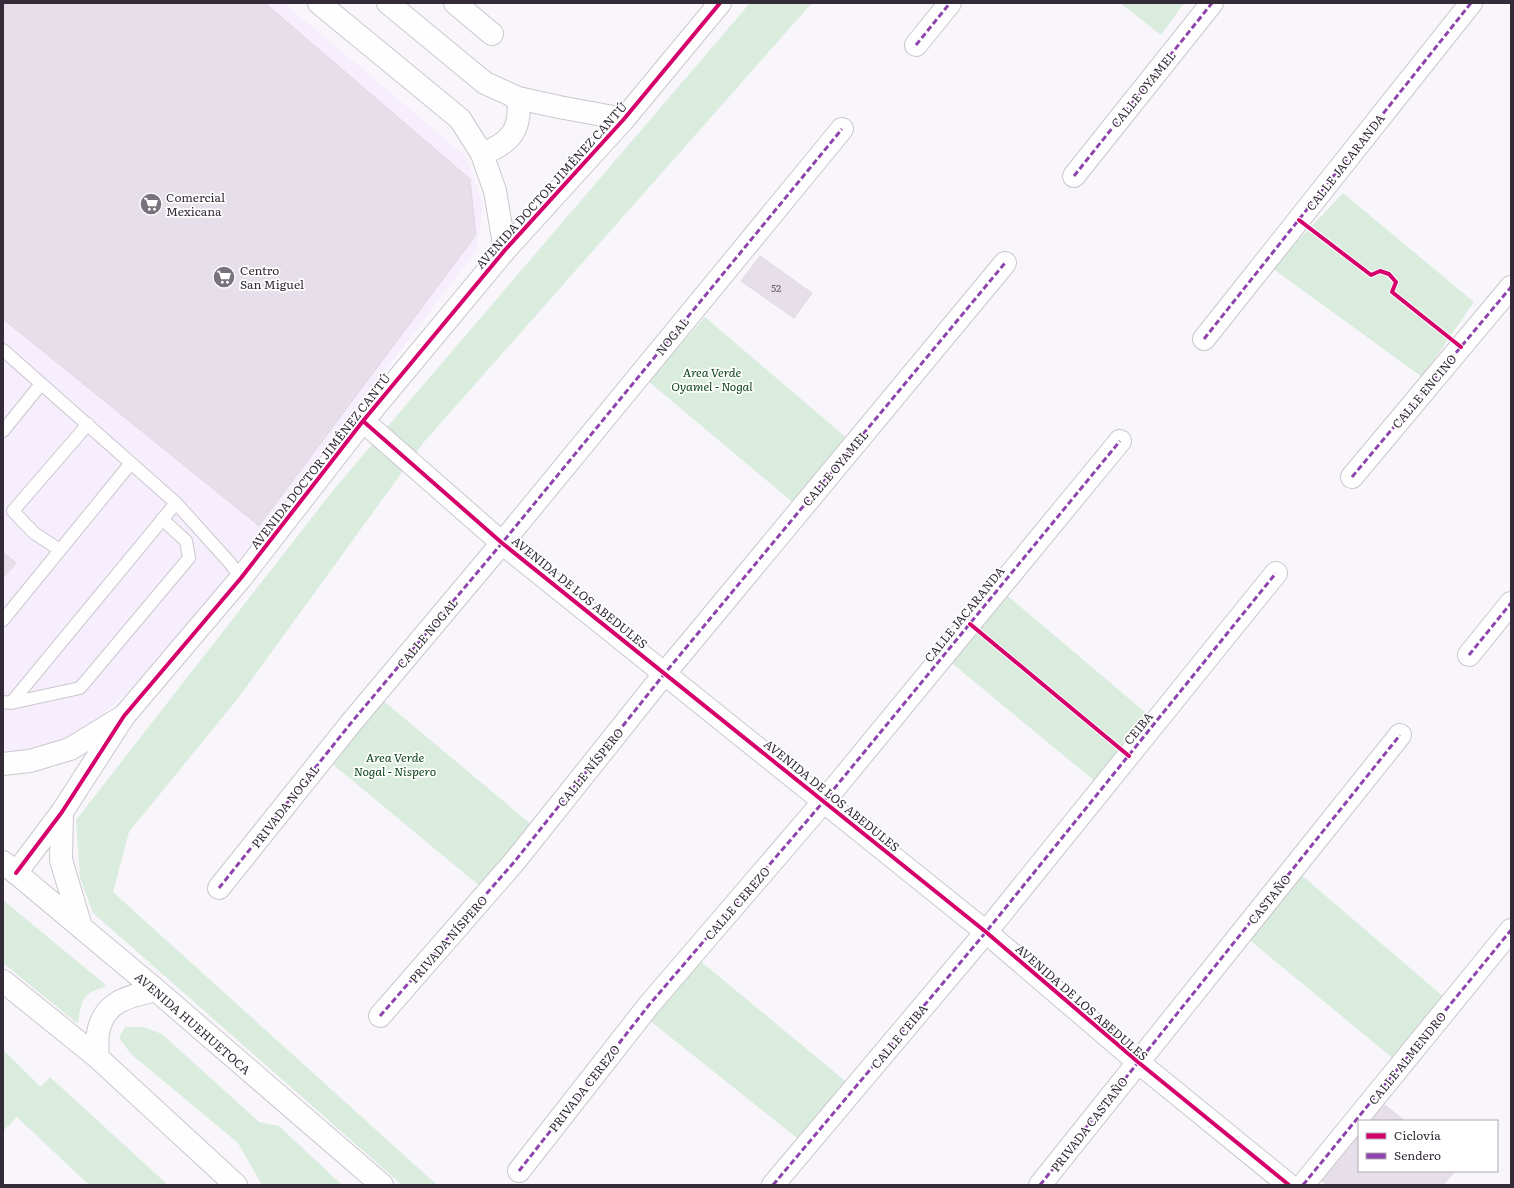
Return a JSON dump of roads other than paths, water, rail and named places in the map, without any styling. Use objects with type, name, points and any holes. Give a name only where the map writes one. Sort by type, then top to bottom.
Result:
[{"type":"street","points":[[319,3],[460,119],[482,154],[495,191],[505,250]]},
{"type":"street","points":[[388,3],[485,83],[518,98],[624,119]]},
{"type":"street","points":[[455,3],[492,34]]},
{"type":"street","name":"AVENIDA DOCTOR JIMÉNEZ CANTÚ","points":[[10,868],[62,812],[124,716],[241,578],[363,421],[505,250],[624,119],[720,3]]},
{"type":"street","points":[[916,45],[950,3]]},
{"type":"street","name":"CALLE OYAMEL","points":[[1074,176],[1212,3]]},
{"type":"street","name":"CALLE JACARANDA","points":[[1204,339],[1470,3]]},
{"type":"street","points":[[482,154],[497,148],[513,134],[520,114],[518,98]]},
{"type":"street","name":"NOGAL","points":[[502,542],[842,129]]},
{"type":"street","name":"CALLE OYAMEL","points":[[665,673],[1005,263]]},
{"type":"street","name":"CALLE ENCINO","points":[[1352,477],[1511,288]]},
{"type":"street","name":"AVENIDA DE LOS ABEDULES","points":[[363,421],[502,542],[986,932],[1138,1062],[1289,1185]]},
{"type":"street","name":"CALLE JACARANDA","points":[[824,801],[1120,441]]},
{"type":"street","name":"CALLE NOGAL","points":[[351,723],[502,542]]},
{"type":"street","name":"CEIBA","points":[[986,932],[1276,573]]},
{"type":"street","points":[[1469,655],[1511,603]]},
{"type":"street","name":"CALLE NÍSPERO","points":[[515,861],[665,673]]},
{"type":"street","points":[[3,764],[30,761],[70,749],[124,716]]},
{"type":"street","name":"PRIVADA NOGAL","points":[[219,888],[351,723]]},
{"type":"street","name":"CASTAÑO","points":[[1138,1062],[1400,735]]},
{"type":"street","name":"CALLE CEREZO","points":[[649,1005],[824,801]]},
{"type":"street","points":[[62,812],[60,860],[81,928]]},
{"type":"street","name":"PRIVADA NÍSPERO","points":[[380,1016],[515,861]]},
{"type":"street","name":"AVENIDA HUEHUETOCA","points":[[10,868],[156,990],[382,1185]]},
{"type":"street","name":"CALLE ALMENDRO","points":[[1303,1185],[1511,930]]},
{"type":"street","name":"CALLE CEIBA","points":[[772,1185],[986,932]]},
{"type":"street","points":[[3,981],[97,1057],[236,1185]]},
{"type":"street","points":[[97,1057],[98,1032],[108,1010],[127,996],[156,990]]},
{"type":"street","name":"PRIVADA CEREZO","points":[[518,1171],[649,1005]]},
{"type":"street","name":"PRIVADA CASTAÑO","points":[[1040,1185],[1138,1062]]},
{"type":"lane","points":[[3,350],[176,503],[230,562],[241,578]]},
{"type":"lane","points":[[3,431],[41,384]]},
{"type":"lane","points":[[60,550],[34,533],[13,510],[88,424]]},
{"type":"lane","points":[[3,620],[131,463]]},
{"type":"lane","points":[[7,702],[176,503]]},
{"type":"lane","points":[[7,702],[80,688],[140,618],[189,558],[186,541],[162,520]]},
{"type":"place","name":"Comercial Mexicana","points":[[151,204]]},
{"type":"place","name":"Centro San Miguel","points":[[224,277]]},
{"type":"park label","name":"Area Verde Oyamel - Nogal","points":[[712,379]]},
{"type":"park label","name":"Area Verde Nogal - Nispero","points":[[395,764]]}]
